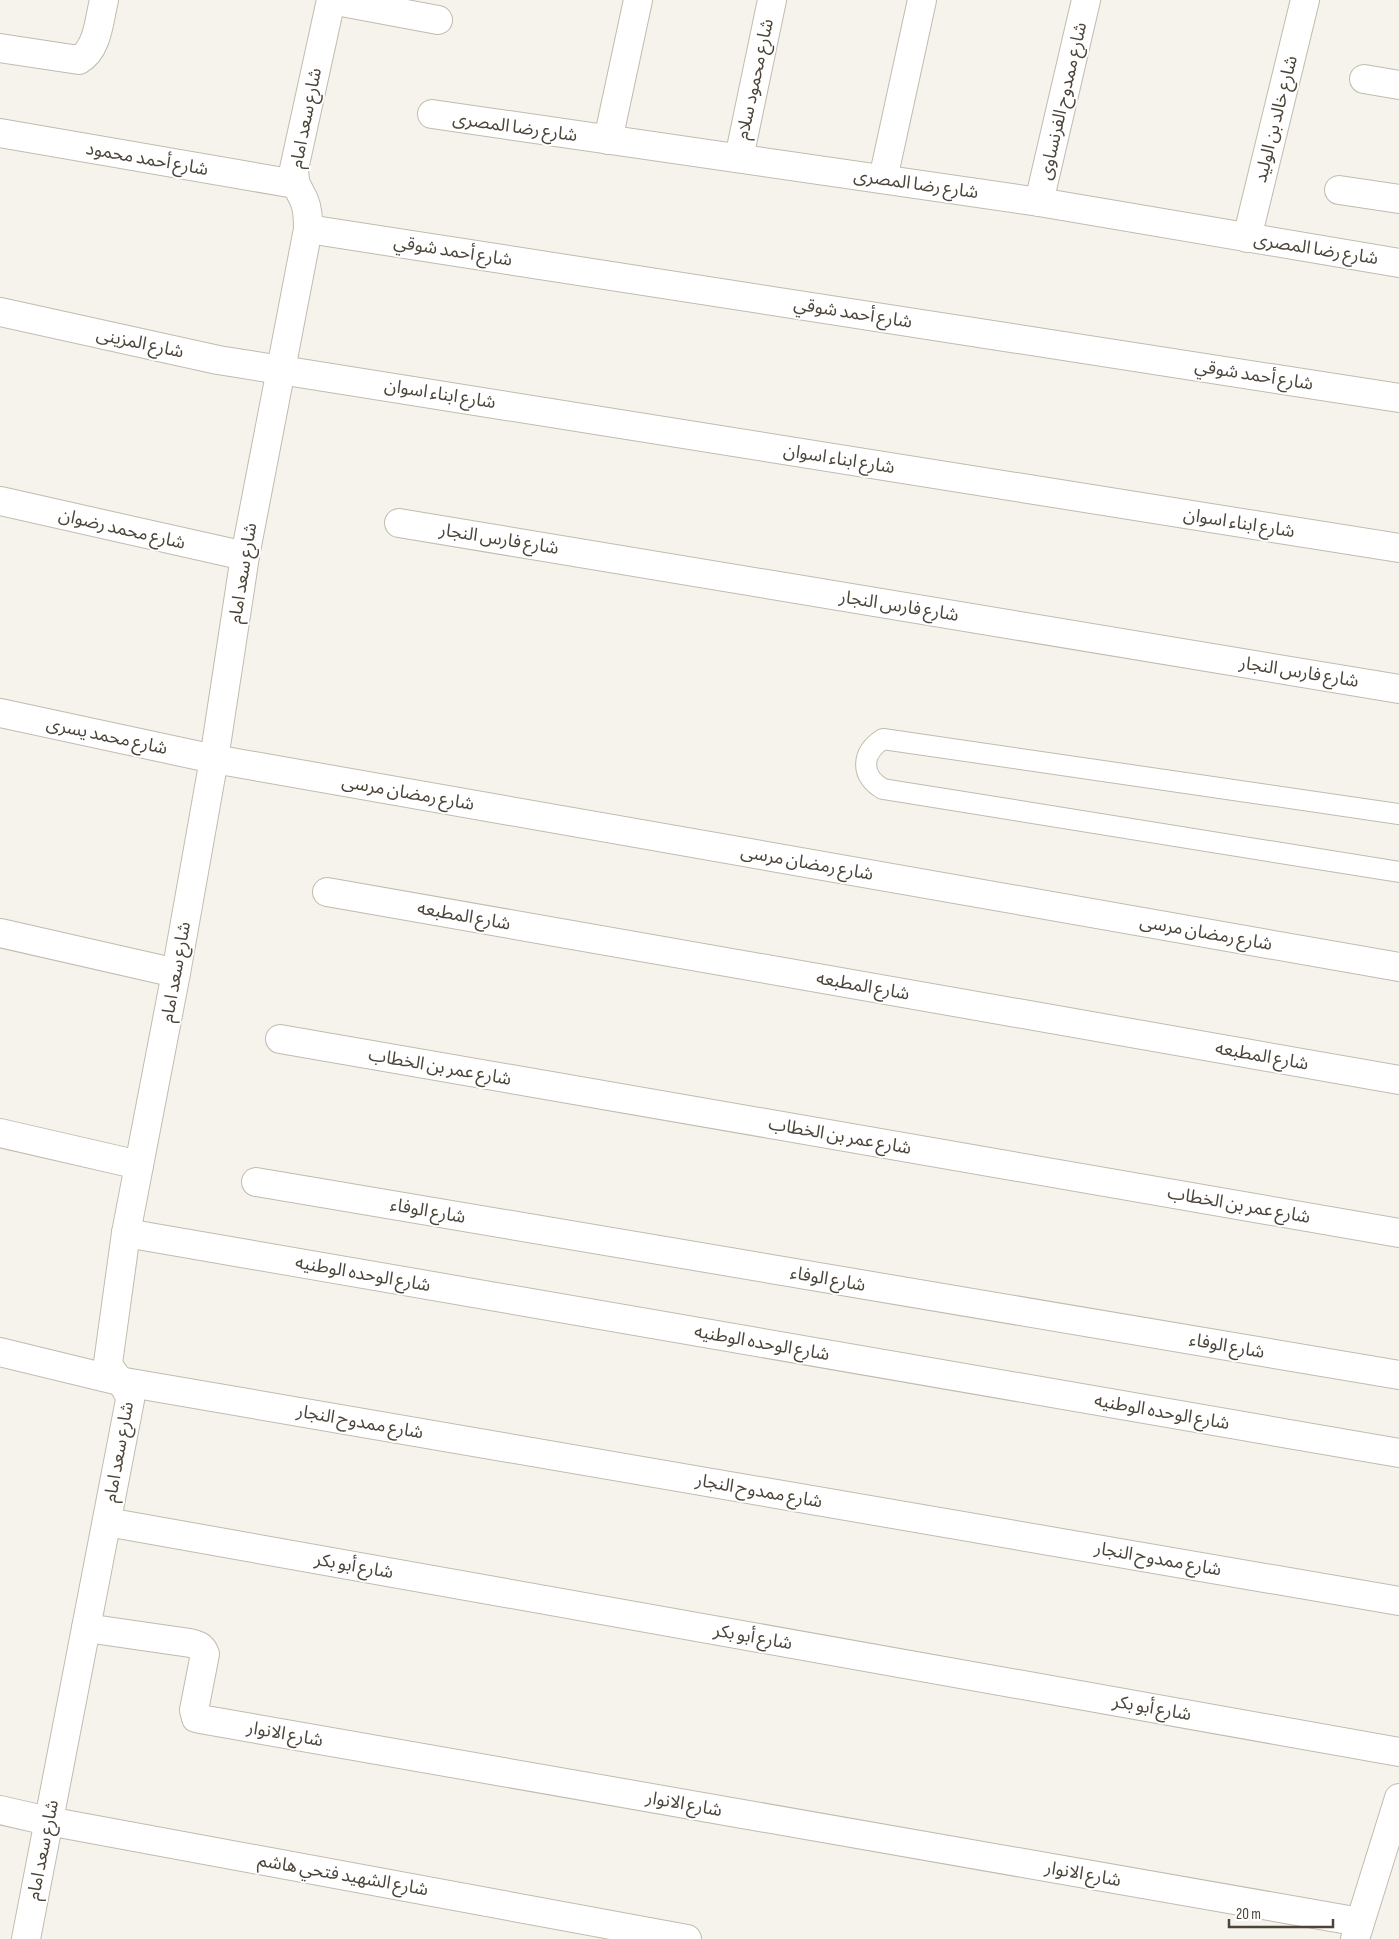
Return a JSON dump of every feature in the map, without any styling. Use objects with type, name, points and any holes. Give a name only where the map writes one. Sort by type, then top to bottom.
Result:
[{"type":"street","points":[[0,48],[79,60],[87,56],[93,46],[104,0]]},
{"type":"street","points":[[331,0],[438,20]]},
{"type":"street","name":"شارع سعد امام","points":[[26,1939],[130,1400],[126,1386],[111,1371],[108,1363],[126,1233],[176,973],[214,759],[245,556],[308,228],[304,200],[295,184],[294,169],[331,0]]},
{"type":"street","points":[[608,140],[638,0]]},
{"type":"street","name":"شارع محمود سلام","points":[[739,158],[772,0]]},
{"type":"street","points":[[883,179],[922,0]]},
{"type":"street","name":"شارع ممدوح الفرنساوى","points":[[1039,202],[1086,0]]},
{"type":"street","name":"شارع خالد بن الوليد","points":[[1247,238],[1305,0]]},
{"type":"street","points":[[1364,79],[1399,85]]},
{"type":"street","name":"شارع رضا المصرى","points":[[432,114],[1039,202],[1399,263]]},
{"type":"street","name":"شارع أحمد محمود","points":[[0,133],[295,184]]},
{"type":"street","points":[[1339,190],[1399,199]]},
{"type":"street","name":"شارع أحمد شوقي","points":[[308,228],[1399,398]]},
{"type":"street","name":"شارع المزينى","points":[[0,312],[218,360],[280,369]]},
{"type":"street","name":"شارع ابناء اسوان","points":[[280,369],[1399,548]]},
{"type":"street","name":"شارع محمد رضوان","points":[[0,501],[245,556]]},
{"type":"street","name":"شارع فارس النجار","points":[[399,523],[1399,689]]},
{"type":"street","name":"شارع محمد يسرى","points":[[0,713],[214,759]]},
{"type":"street","name":"شارع رمضان مرسى","points":[[214,759],[1399,967]]},
{"type":"street","name":"شارع المطبعه","points":[[327,892],[1399,1080]]},
{"type":"street","points":[[0,933],[176,973]]},
{"type":"street","name":"شارع عمر بن الخطاب","points":[[280,1039],[1399,1232]]},
{"type":"street","points":[[0,1133],[139,1165]]},
{"type":"street","name":"شارع الوفاء","points":[[256,1182],[1399,1375]]},
{"type":"street","name":"شارع الوحده الوطنيه","points":[[126,1233],[1399,1452]]},
{"type":"street","name":"شارع ممدوح النجار","points":[[0,1354],[119,1380],[1399,1601]]},
{"type":"street","name":"شارع أبو بكر","points":[[107,1522],[1399,1752]]},
{"type":"street","name":"شارع الانوار","points":[[86,1628],[190,1643],[202,1648],[205,1654],[194,1710],[196,1718],[200,1719],[1358,1931]]},
{"type":"street","points":[[1358,1931],[1399,1798]]},
{"type":"street","name":"شارع الشهيد فتحي هاشم","points":[[0,1810],[48,1821],[687,1939]]},
{"type":"lane","points":[[1399,814],[884,739],[874,745],[869,752],[866,763],[871,779],[884,789],[1399,872]]}]
